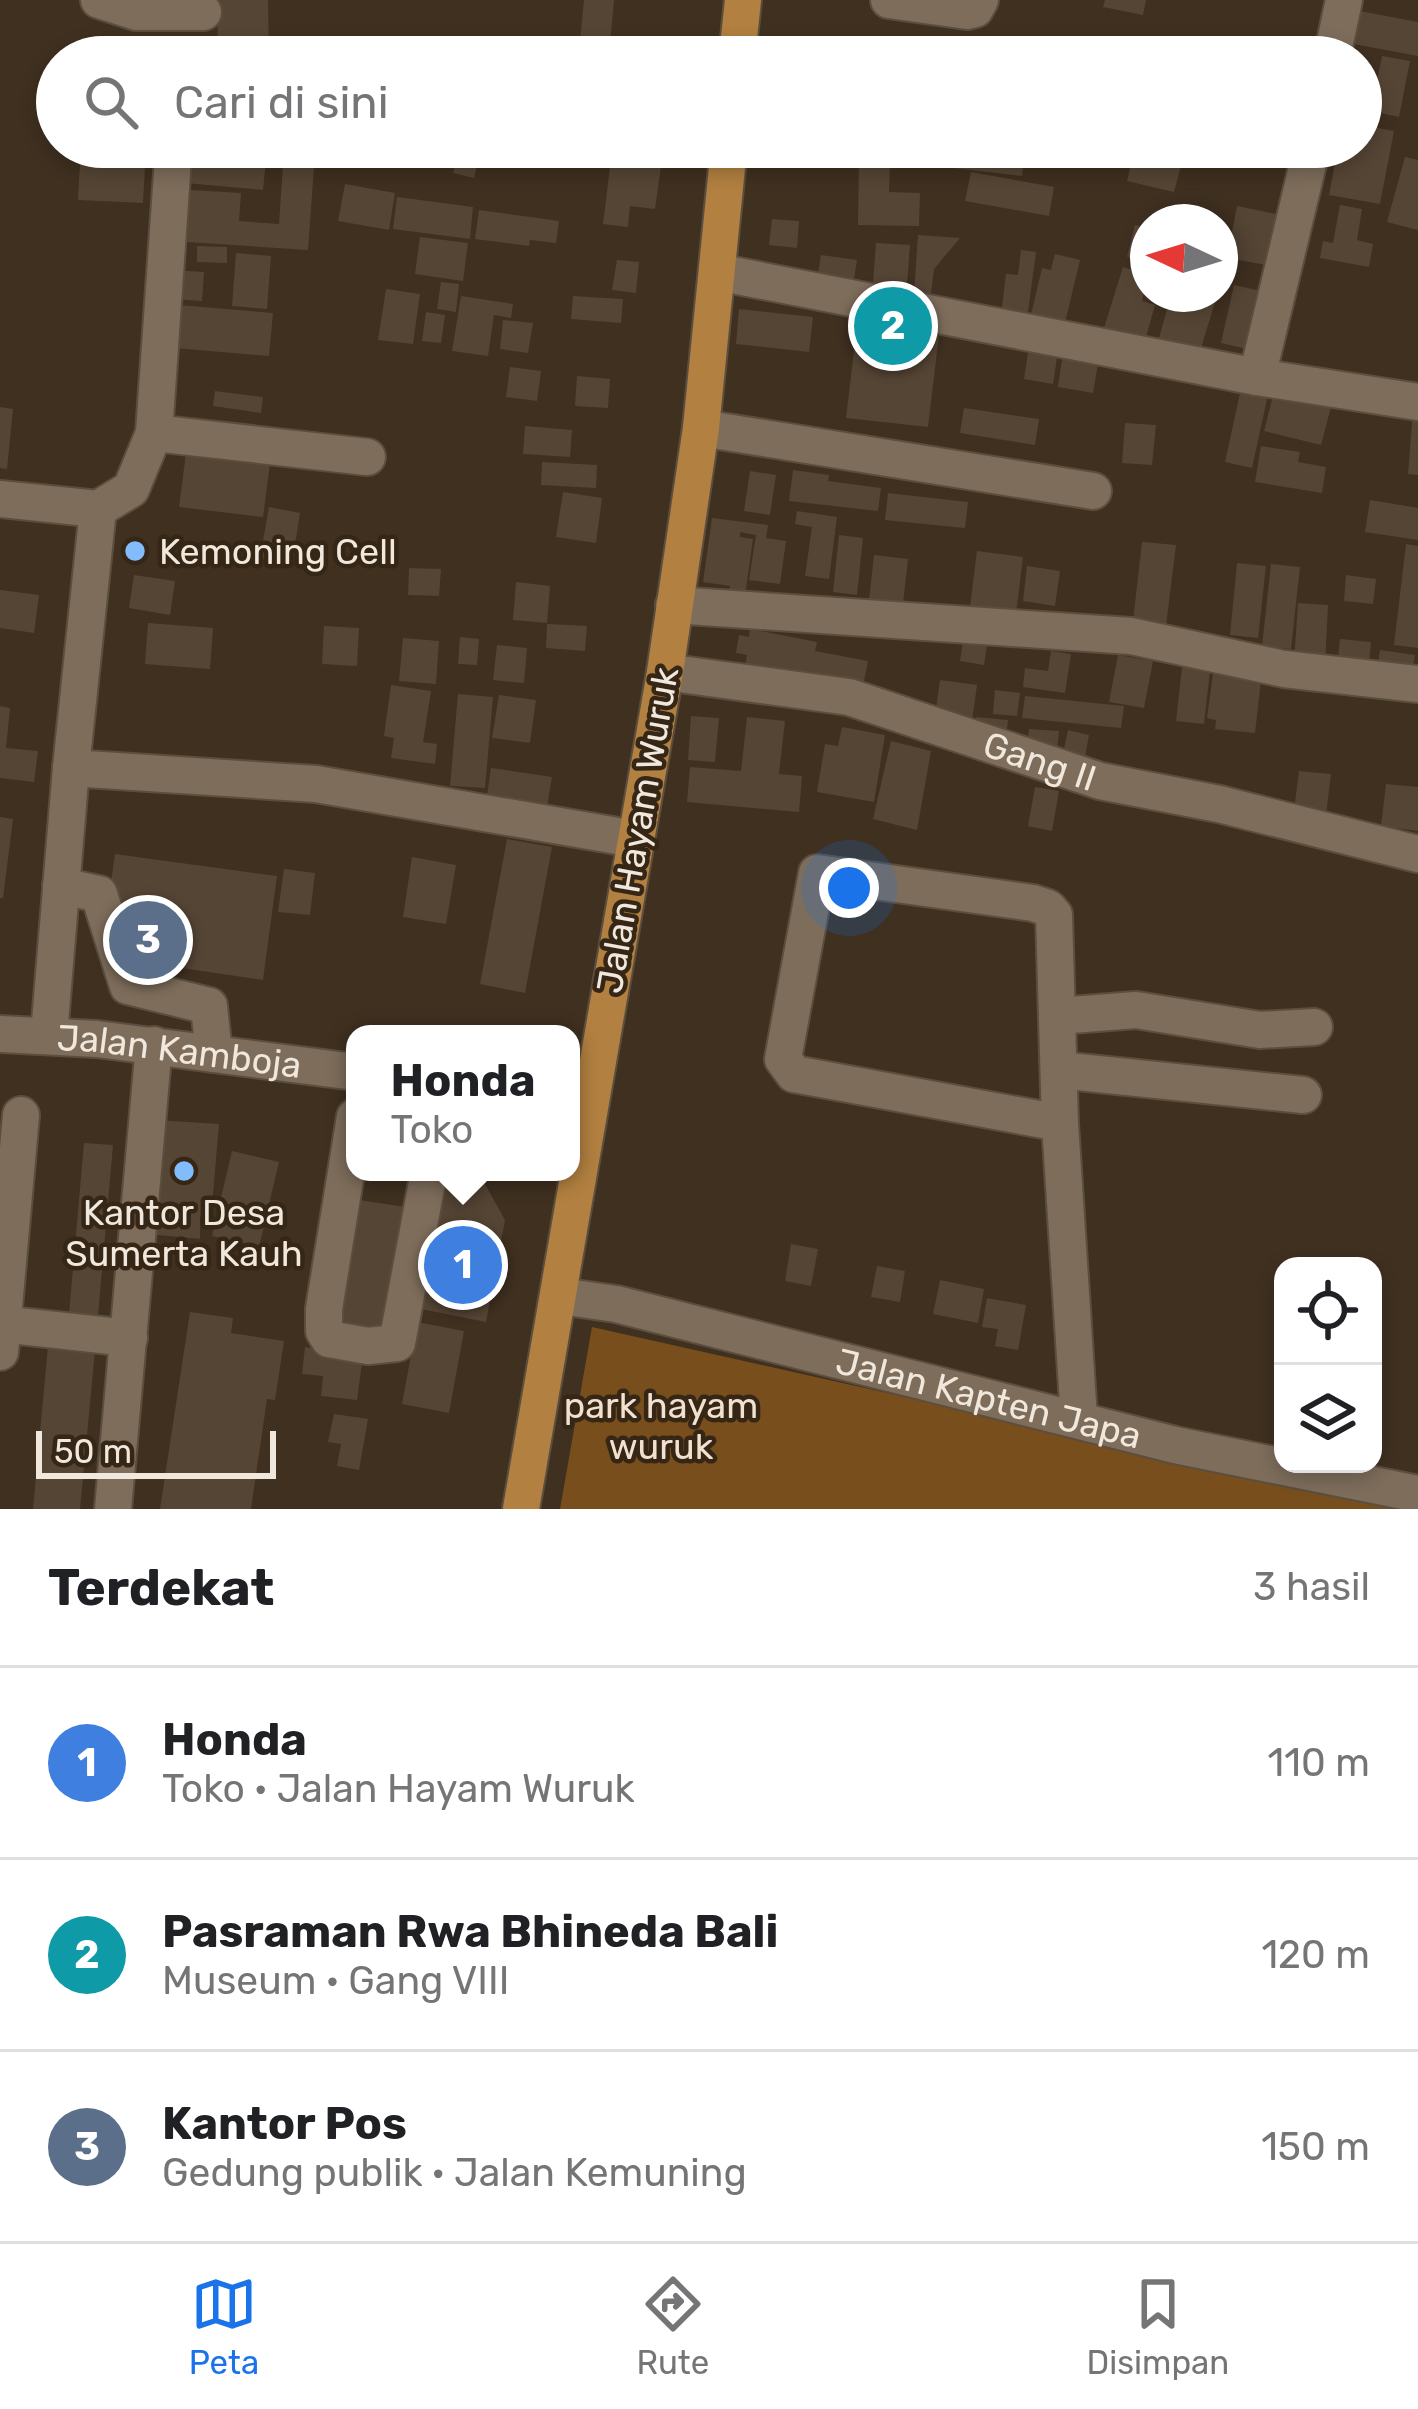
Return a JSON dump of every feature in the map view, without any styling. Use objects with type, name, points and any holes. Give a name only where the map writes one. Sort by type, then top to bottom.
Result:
[{"type":"main road","points":[[739,36],[742,0]]},
{"type":"main road","name":"Jalan Hayam Wuruk","points":[[580,1104],[664,672],[701,428],[727,168]]},
{"type":"main road","name":"Jalan Hayam Wuruk","points":[[520,1509],[560,1296],[572,1181]]},
{"type":"street","points":[[99,0],[136,12],[203,13]]},
{"type":"street","points":[[889,0],[968,11],[980,0]]},
{"type":"street","points":[[1336,36],[1344,0]]},
{"type":"street","points":[[0,500],[98,509],[131,489],[154,434],[172,168]]},
{"type":"street","points":[[1257,377],[1307,168]]},
{"type":"street","points":[[717,272],[1257,377],[1418,402]]},
{"type":"street","points":[[701,428],[1093,490]]},
{"type":"street","points":[[154,434],[368,457]]},
{"type":"street","points":[[50,1035],[98,509]]},
{"type":"street","points":[[674,604],[1131,636],[1284,669],[1418,684]]},
{"type":"street","name":"Gang II","points":[[664,672],[848,697],[1100,781],[1219,804],[1418,854]]},
{"type":"street","points":[[71,768],[316,784],[635,839]]},
{"type":"street","points":[[1060,1124],[794,1074],[786,1067],[783,1060],[817,873],[1048,908],[1056,925],[1060,1124],[1079,1419]]},
{"type":"street","points":[[62,886],[99,894],[128,986],[209,1006],[214,1054]]},
{"type":"street","points":[[1058,1016],[1136,1010],[1260,1030],[1314,1027]]},
{"type":"street","name":"Jalan Kamboja","points":[[0,1034],[154,1045],[346,1071]]},
{"type":"street","points":[[113,1509],[154,1045]]},
{"type":"street","points":[[1059,1070],[1303,1095]]},
{"type":"street","points":[[21,1115],[1,1333],[129,1338]]},
{"type":"street","points":[[346,1173],[324,1331],[329,1340],[368,1346],[397,1343],[427,1181]]},
{"type":"street","name":"Jalan Kapten Japa","points":[[560,1296],[616,1304],[1254,1463],[1418,1494]]},
{"type":"green space","name":"park hayam wuruk","points":[[592,1327],[1405,1509],[560,1509]]},
{"type":"building","points":[[217,0],[268,0],[269,36],[218,36]]},
{"type":"building","points":[[584,0],[614,0],[611,36],[580,36]]},
{"type":"building","points":[[1105,0],[1146,0],[1143,15],[1103,7]]},
{"type":"building","points":[[1349,9],[1418,22],[1418,56],[1382,49],[1382,36],[1344,36]]},
{"type":"building","points":[[1382,56],[1410,61],[1399,117],[1382,113]]},
{"type":"building","points":[[1382,129],[1394,131],[1380,204],[1329,195],[1334,168],[1382,168]]},
{"type":"building","points":[[1405,157],[1418,160],[1418,230],[1387,222]]},
{"type":"building","points":[[80,168],[145,168],[143,203],[78,200]]},
{"type":"building","points":[[186,168],[265,168],[263,190],[185,183]]},
{"type":"building","points":[[283,168],[314,168],[308,250],[187,242],[190,190],[241,193],[239,221],[279,224]]},
{"type":"building","points":[[454,168],[476,168],[474,178],[453,173]]},
{"type":"building","points":[[610,168],[661,168],[655,209],[630,206],[628,227],[603,224]]},
{"type":"building","points":[[859,168],[890,168],[889,192],[920,193],[919,226],[858,225]]},
{"type":"building","points":[[953,168],[1023,168],[1022,176]]},
{"type":"building","points":[[1130,168],[1180,168],[1174,192],[1127,181]]},
{"type":"building","points":[[971,172],[1054,187],[1049,216],[965,201]]},
{"type":"building","points":[[345,184],[395,193],[389,230],[338,221]]},
{"type":"building","points":[[397,197],[473,207],[470,239],[393,229]]},
{"type":"building","points":[[1340,205],[1362,209],[1357,240],[1373,244],[1369,267],[1320,258],[1323,241],[1333,243]]},
{"type":"building","points":[[1238,206],[1286,216],[1277,267],[1238,260]]},
{"type":"building","points":[[479,210],[559,221],[556,243],[530,240],[529,246],[475,239]]},
{"type":"building","points":[[772,219],[799,221],[797,248],[769,245]]},
{"type":"building","points":[[918,235],[960,238],[934,269],[931,294],[914,293]]},
{"type":"building","points":[[420,237],[468,243],[463,281],[415,274]]},
{"type":"building","points":[[876,243],[910,245],[906,300],[872,297]]},
{"type":"building","points":[[197,246],[227,247],[227,263],[197,262]]},
{"type":"building","points":[[1021,250],[1036,252],[1027,319],[1001,315],[1006,274],[1018,275]]},
{"type":"building","points":[[236,253],[271,256],[267,309],[232,306]]},
{"type":"building","points":[[1055,254],[1080,260],[1064,327],[1030,319],[1042,268],[1051,270]]},
{"type":"building","points":[[821,255],[857,260],[853,285],[817,280]]},
{"type":"building","points":[[617,260],[639,262],[636,293],[612,290]]},
{"type":"building","points":[[1123,267],[1130,269],[1130,312],[1153,312],[1144,344],[1103,331]]},
{"type":"building","points":[[173,270],[204,272],[202,301],[171,299]]},
{"type":"building","points":[[441,282],[459,284],[456,312],[437,309]]},
{"type":"building","points":[[1238,286],[1265,292],[1251,350],[1221,343],[1228,312],[1238,312]]},
{"type":"building","points":[[386,289],[420,294],[413,344],[378,340]]},
{"type":"building","points":[[461,296],[513,304],[511,318],[494,315],[488,356],[452,351]]},
{"type":"building","points":[[573,296],[623,299],[621,323],[571,319]]},
{"type":"building","points":[[166,304],[273,313],[269,356],[163,347]]},
{"type":"building","points":[[739,309],[813,317],[809,352],[736,344]]},
{"type":"building","points":[[859,309],[941,318],[928,427],[846,418]]},
{"type":"building","points":[[426,312],[445,315],[441,343],[422,341]]},
{"type":"building","points":[[1166,312],[1212,312],[1200,351],[1159,338]]},
{"type":"building","points":[[503,320],[533,323],[528,353],[500,349]]},
{"type":"building","points":[[1029,346],[1058,351],[1053,384],[1024,379]]},
{"type":"building","points":[[1063,352],[1099,358],[1093,393],[1058,387]]},
{"type":"building","points":[[510,367],[541,371],[537,401],[506,397]]},
{"type":"building","points":[[577,376],[610,379],[608,408],[575,406]]},
{"type":"building","points":[[1242,384],[1269,390],[1252,468],[1225,462]]},
{"type":"building","points":[[1275,388],[1332,403],[1321,445],[1264,431]]},
{"type":"building","points":[[215,391],[263,397],[261,413],[213,406]]},
{"type":"building","points":[[0,407],[13,409],[7,469],[0,468]]},
{"type":"building","points":[[964,408],[1039,419],[1035,445],[960,433]]},
{"type":"building","points":[[1413,411],[1418,411],[1418,475],[1408,474]]},
{"type":"building","points":[[1125,423],[1156,425],[1152,465],[1122,463]]},
{"type":"building","points":[[525,426],[572,430],[570,457],[523,454]]},
{"type":"building","points":[[1261,446],[1300,452],[1298,462],[1326,467],[1322,493],[1255,482]]},
{"type":"building","points":[[186,453],[270,463],[263,517],[179,507]]},
{"type":"building","points":[[542,462],[597,465],[596,488],[541,485]]},
{"type":"building","points":[[793,470],[829,475],[828,481],[881,488],[878,511],[789,501]]},
{"type":"building","points":[[750,471],[776,475],[770,515],[744,511]]},
{"type":"building","points":[[563,492],[602,498],[596,543],[556,537]]},
{"type":"building","points":[[888,493],[968,502],[965,528],[885,520]]},
{"type":"building","points":[[1370,500],[1418,508],[1418,540],[1365,532]]},
{"type":"building","points":[[269,507],[300,513],[292,564],[260,558]]},
{"type":"building","points":[[797,511],[837,517],[829,579],[805,576],[812,527],[795,524]]},
{"type":"building","points":[[712,518],[768,525],[766,538],[786,541],[780,584],[749,580],[756,535],[740,532],[740,537],[753,539],[745,596],[729,594],[730,586],[703,582]]},
{"type":"building","points":[[839,535],[863,538],[857,595],[833,592]]},
{"type":"building","points":[[1142,542],[1176,545],[1165,634],[1132,630]]},
{"type":"building","points":[[1406,544],[1418,546],[1418,648],[1394,645]]},
{"type":"building","points":[[977,551],[1023,557],[1016,614],[970,607]]},
{"type":"building","points":[[874,555],[908,559],[903,604],[869,600]]},
{"type":"building","points":[[1237,563],[1266,566],[1258,638],[1230,635]]},
{"type":"building","points":[[1271,564],[1300,567],[1291,649],[1262,646]]},
{"type":"building","points":[[1027,566],[1060,571],[1055,606],[1023,601]]},
{"type":"building","points":[[409,568],[441,569],[439,596],[408,595]]},
{"type":"building","points":[[134,575],[175,581],[170,615],[129,608]]},
{"type":"building","points":[[1346,575],[1376,579],[1373,604],[1344,601]]},
{"type":"building","points":[[516,582],[550,586],[547,623],[513,620]]},
{"type":"building","points":[[0,590],[39,595],[34,633],[0,628]]},
{"type":"building","points":[[1298,603],[1328,605],[1325,664],[1294,662]]},
{"type":"building","points":[[148,623],[213,628],[210,669],[145,664]]},
{"type":"building","points":[[547,624],[587,626],[585,651],[546,648]]},
{"type":"building","points":[[324,626],[359,628],[357,666],[322,664]]},
{"type":"building","points":[[750,629],[817,642],[815,651],[868,661],[861,696],[744,674],[747,655],[736,653],[739,635],[749,637]]},
{"type":"building","points":[[964,635],[988,638],[984,665],[960,661]]},
{"type":"building","points":[[460,637],[479,639],[477,665],[458,664]]},
{"type":"building","points":[[403,638],[439,641],[436,684],[399,681]]},
{"type":"building","points":[[1340,639],[1371,642],[1368,672],[1337,669]]},
{"type":"building","points":[[497,645],[527,648],[524,683],[493,680]]},
{"type":"building","points":[[1380,650],[1415,655],[1410,683],[1376,677]]},
{"type":"building","points":[[1051,651],[1071,654],[1065,693],[1023,687],[1025,668],[1048,671]]},
{"type":"building","points":[[1118,655],[1153,661],[1144,708],[1109,702]]},
{"type":"building","points":[[1183,659],[1211,662],[1204,724],[1176,721]]},
{"type":"building","points":[[1214,666],[1262,672],[1255,733],[1215,729],[1216,720],[1207,718]]},
{"type":"building","points":[[940,680],[977,685],[972,721],[935,716]]},
{"type":"building","points":[[391,685],[431,691],[423,742],[437,744],[435,764],[391,758],[394,738],[384,736]]},
{"type":"building","points":[[995,690],[1020,693],[1017,716],[993,714]]},
{"type":"building","points":[[458,694],[493,697],[485,788],[450,786]]},
{"type":"building","points":[[499,695],[536,700],[530,743],[492,738]]},
{"type":"building","points":[[1025,696],[1124,706],[1121,728],[1022,718]]},
{"type":"building","points":[[0,706],[10,708],[6,748],[38,751],[34,782],[0,778]]},
{"type":"building","points":[[691,716],[719,718],[715,762],[688,760]]},
{"type":"building","points":[[747,717],[785,721],[779,774],[802,776],[799,812],[687,802],[690,767],[741,771]]},
{"type":"building","points":[[976,717],[1008,720],[1006,738],[973,735]]},
{"type":"building","points":[[842,727],[885,735],[874,802],[817,792],[825,744],[838,746]]},
{"type":"building","points":[[1029,729],[1059,731],[1057,751],[1027,749]]},
{"type":"building","points":[[1068,730],[1089,735],[1084,763],[1062,759]]},
{"type":"building","points":[[891,741],[931,751],[917,830],[873,819]]},
{"type":"building","points":[[491,768],[552,777],[546,812],[486,803]]},
{"type":"building","points":[[1299,771],[1331,774],[1325,823],[1293,819]]},
{"type":"building","points":[[1386,784],[1418,787],[1418,831],[1381,826]]},
{"type":"building","points":[[1035,787],[1059,791],[1052,831],[1028,826]]},
{"type":"building","points":[[0,817],[13,819],[3,898],[0,898]]},
{"type":"building","points":[[507,839],[552,847],[525,993],[480,984]]},
{"type":"building","points":[[115,854],[277,876],[263,980],[134,961],[136,941],[120,939],[125,906],[108,904]]},
{"type":"building","points":[[412,857],[456,865],[446,924],[403,917]]},
{"type":"building","points":[[284,869],[315,873],[310,915],[278,912]]},
{"type":"building","name":"Kantor Desa Sumerta Kauh","points":[[157,1120],[219,1124],[211,1218],[200,1217],[200,1239],[147,1234]]},
{"type":"building","points":[[84,1143],[113,1145],[98,1316],[69,1314]]},
{"type":"building","points":[[232,1151],[279,1162],[259,1247],[212,1236]]},
{"type":"building","points":[[445,1181],[483,1181],[505,1220],[486,1322],[421,1309]]},
{"type":"building","points":[[347,1198],[411,1208],[391,1341],[326,1331]]},
{"type":"building","points":[[791,1244],[818,1249],[811,1286],[785,1281]]},
{"type":"building","points":[[877,1266],[905,1271],[900,1302],[871,1297]]},
{"type":"building","points":[[940,1280],[984,1289],[978,1323],[933,1314]]},
{"type":"building","points":[[987,1298],[1026,1305],[1018,1350],[995,1346],[998,1329],[982,1327]]},
{"type":"building","points":[[190,1312],[233,1318],[231,1333],[284,1341],[275,1400],[267,1399],[251,1509],[160,1509]]},
{"type":"building","points":[[417,1322],[464,1331],[449,1413],[402,1404]]},
{"type":"building","points":[[49,1335],[96,1340],[80,1509],[33,1509]]},
{"type":"building","points":[[305,1347],[363,1355],[357,1400],[321,1396],[323,1376],[302,1374]]},
{"type":"building","points":[[334,1414],[368,1419],[359,1470],[337,1466],[341,1444],[328,1442]]},
{"type":"place","name":"Pasraman Rwa Bhineda Bali","points":[[893,326]]},
{"type":"place","name":"Kemoning Cell","points":[[135,551]]},
{"type":"place","name":"Kantor Pos","points":[[148,940]]},
{"type":"place","name":"Kantor Desa Sumerta Kauh","points":[[184,1171]]},
{"type":"place","name":"Honda","points":[[463,1265]]}]
